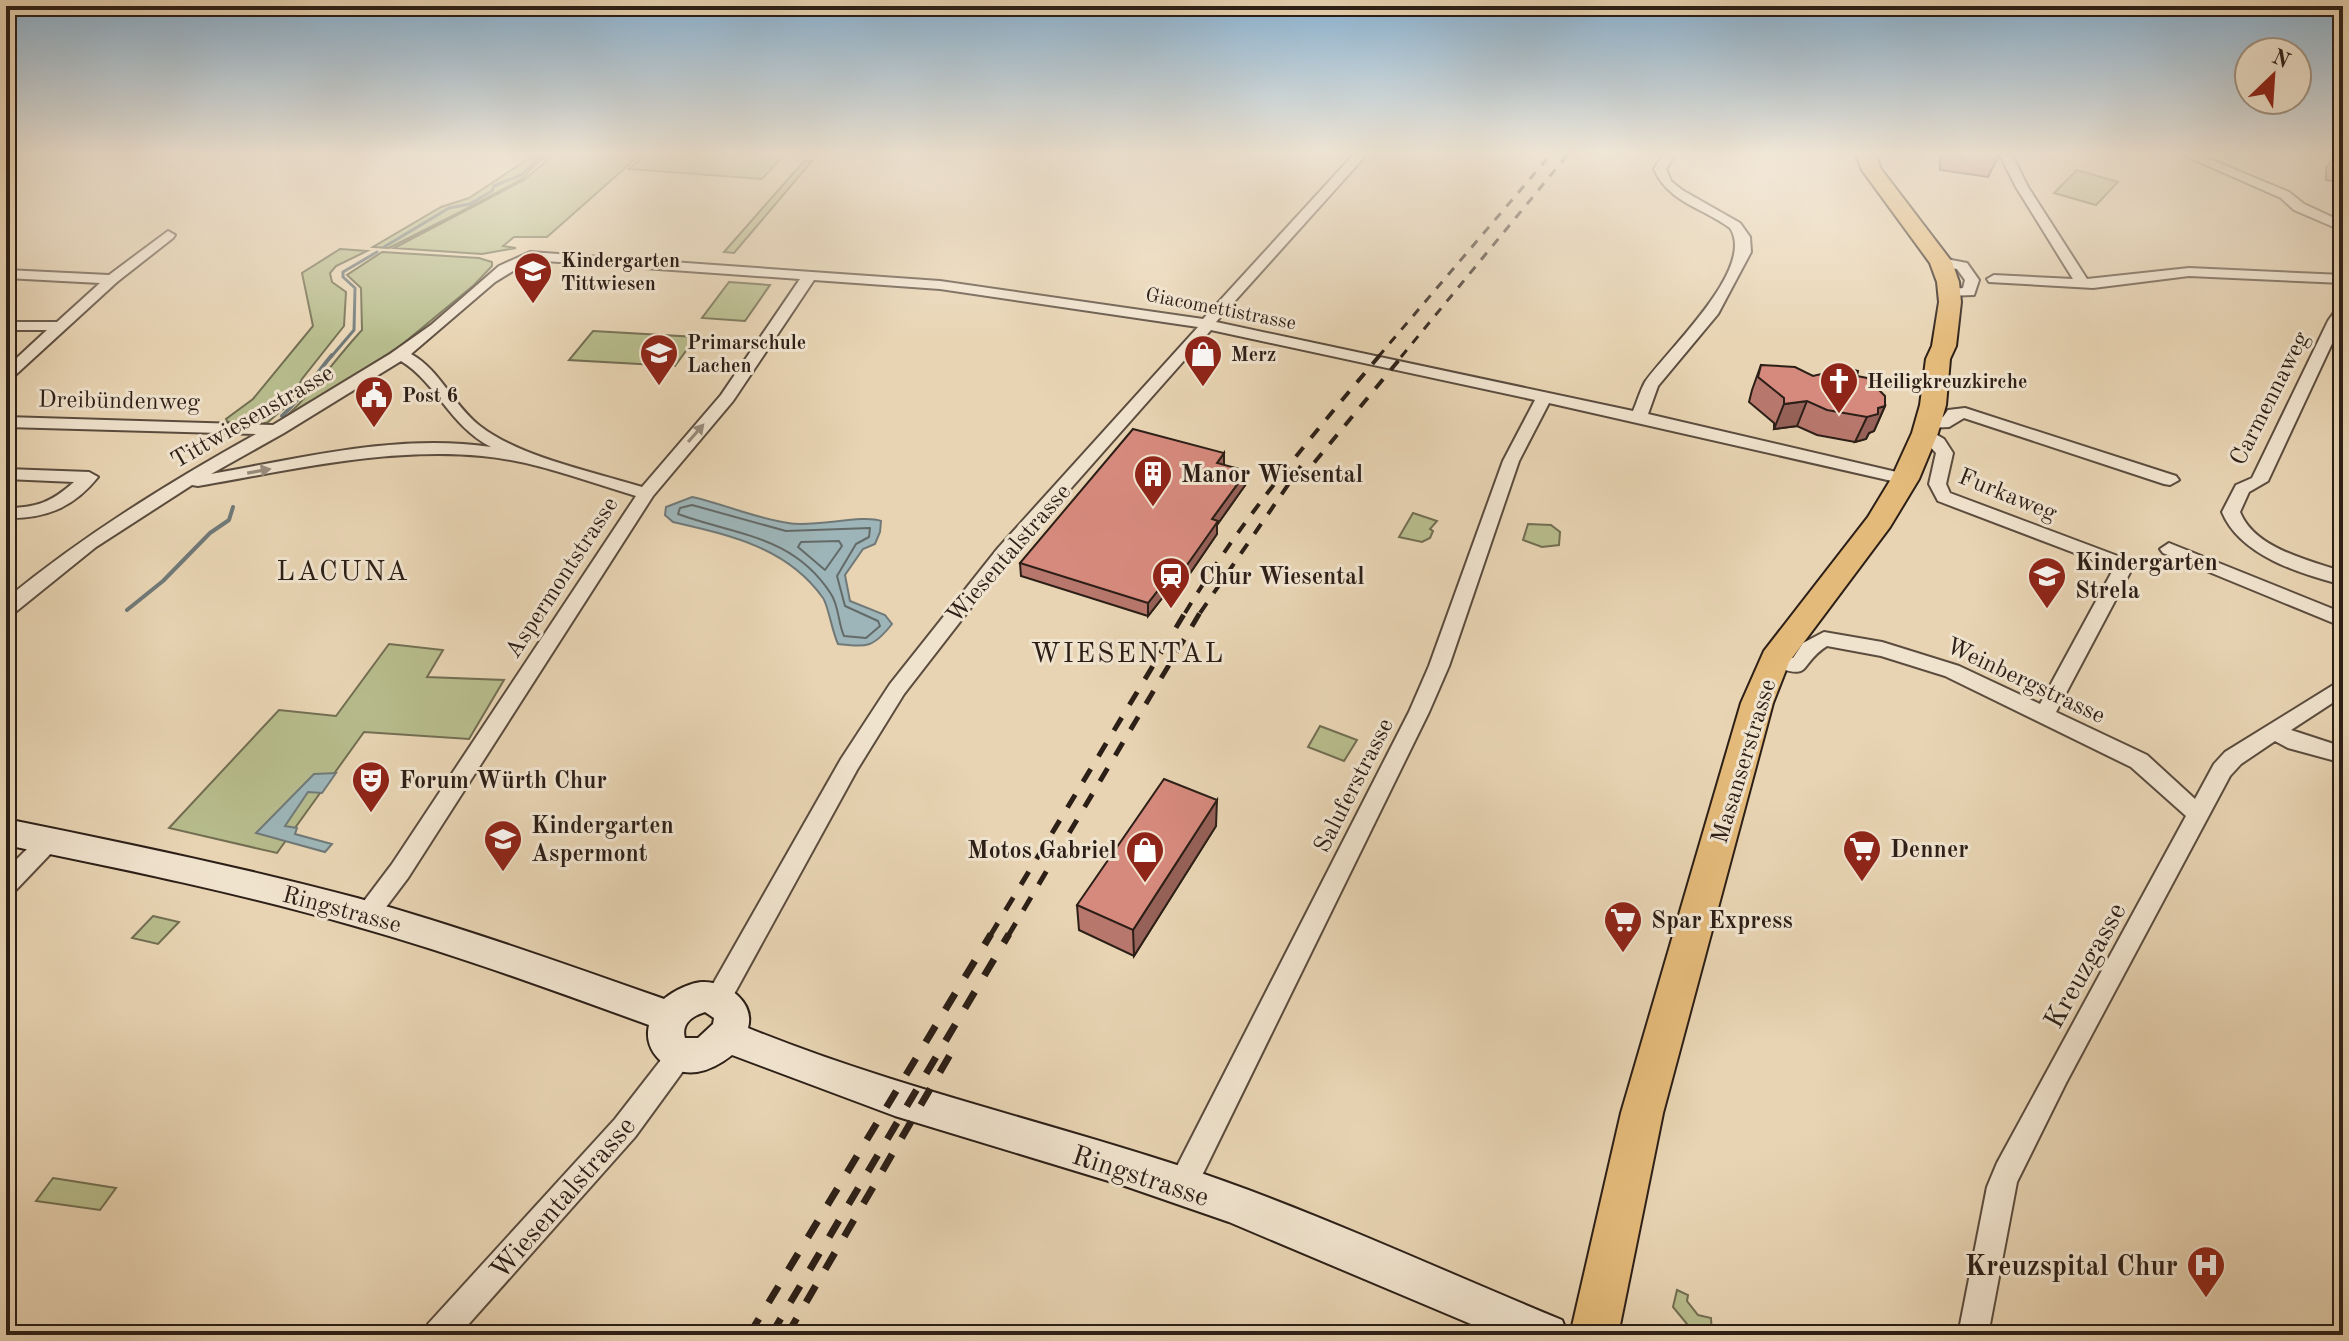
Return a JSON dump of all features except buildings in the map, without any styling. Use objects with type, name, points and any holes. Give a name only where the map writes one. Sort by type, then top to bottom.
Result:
[{"type":"main road","name":"Masanserstrasse","points":[[1594,1335],[1642,1113],[1707,889],[1750,722],[1775,659],[1871,536],[1905,479],[1927,428],[1938,359],[1944,346],[1950,293],[1941,262],[1906,216]]},
{"type":"main road","name":"Ringstrasse","points":[[6,832],[186,869],[366,916],[471,947],[670,1017]]},
{"type":"main road","points":[[718,999],[730,1010],[733,1018],[727,1036],[706,1053],[680,1055],[671,1049],[665,1040],[670,1017],[692,1000],[718,999]]},
{"type":"main road","name":"Ringstrasse","points":[[727,1036],[796,1065],[869,1090],[1182,1186],[1292,1226],[1547,1335]]},
{"type":"street","name":"Wiesentalstrasse","points":[[718,999],[853,758],[910,671],[957,609],[1305,216]]},
{"type":"street","points":[[1639,417],[1657,376],[1711,314],[1744,252],[1746,243],[1729,220],[1720,216]]},
{"type":"street","points":[[2040,216],[2083,284]]},
{"type":"street","points":[[2318,216],[2343,227]]},
{"type":"street","points":[[6,376],[112,279],[168,235]]},
{"type":"street","name":"Giacomettistrasse","points":[[519,259],[546,256],[992,290],[1207,324],[1545,396],[1905,479]]},
{"type":"street","name":"Tittwiesenstrasse","points":[[6,609],[69,558],[182,483],[278,430],[401,355],[519,259]]},
{"type":"street","points":[[1994,279],[2120,283],[2177,273],[2343,279]]},
{"type":"street","points":[[6,274],[112,279]]},
{"type":"street","name":"Aspermontstrasse","points":[[366,916],[400,871],[646,493],[727,398],[811,274]]},
{"type":"street","name":"Carmennaweg","points":[[2343,310],[2259,481],[2242,489],[2231,512],[2237,528],[2260,545],[2343,579]]},
{"type":"street","points":[[6,326],[61,326]]},
{"type":"street","points":[[401,355],[416,362],[449,406],[472,429],[523,457]]},
{"type":"street","name":"Saluferstrasse","points":[[1182,1186],[1419,712],[1439,666],[1511,461],[1545,396]]},
{"type":"street","points":[[1927,428],[1949,422],[1954,413],[1965,413],[2170,480]]},
{"type":"street","name":"Dreibündenweg","points":[[6,422],[278,430]]},
{"type":"street","name":"Furkaweg","points":[[1927,428],[1942,446],[1944,454],[1936,481],[1944,497],[2125,565],[2044,715]]},
{"type":"street","points":[[440,448],[459,440],[472,429]]},
{"type":"street","points":[[182,483],[329,458],[440,448],[523,457],[646,493]]},
{"type":"street","points":[[6,474],[89,477],[57,507],[38,514],[6,513]]},
{"type":"street","points":[[2169,549],[2343,620]]},
{"type":"street","name":"Weinbergstrasse","points":[[1775,659],[1794,666],[1802,662],[1810,648],[1824,639],[1862,644],[1952,671],[2153,770],[2181,803],[2199,813]]},
{"type":"street","name":"Kreuzgasse","points":[[1973,1335],[2001,1187],[2007,1173],[2057,1074],[2222,770],[2233,758],[2343,686]]},
{"type":"street","points":[[2274,731],[2295,742],[2343,755]]},
{"type":"street","points":[[6,885],[49,841]]},
{"type":"street","name":"Wiesentalstrasse","points":[[439,1335],[625,1128],[680,1055]]},
{"type":"green space","points":[[426,216],[453,216],[389,248],[373,247]]},
{"type":"green space","points":[[456,216],[571,216],[547,237],[514,237],[503,246],[516,248],[482,254],[394,248]]},
{"type":"green space","points":[[756,216],[766,216],[734,253],[724,252]]},
{"type":"green space","points":[[340,249],[367,251],[336,266],[330,273],[332,282],[346,292],[344,326],[302,379],[291,402],[267,423],[228,422],[226,419],[253,399],[313,326],[302,273]]},
{"type":"green space","points":[[382,252],[479,258],[492,262],[492,266],[474,285],[399,347],[282,420],[362,330],[361,288],[347,275]]},
{"type":"green space","points":[[729,282],[770,285],[745,321],[702,318]]},
{"type":"green space","points":[[593,331],[696,337],[675,366],[569,360]]},
{"type":"green space","points":[[1413,513],[1437,521],[1430,529],[1433,531],[1430,538],[1422,542],[1399,537]]},
{"type":"green space","points":[[1528,524],[1551,525],[1560,532],[1559,545],[1542,547],[1523,540]]},
{"type":"green space","points":[[389,644],[443,650],[427,677],[504,680],[469,739],[364,732],[277,853],[169,828],[279,710],[336,716]]},
{"type":"green space","points":[[1320,726],[1357,740],[1344,761],[1308,747]]},
{"type":"green space","points":[[153,916],[179,922],[158,944],[132,938]]},
{"type":"green space","points":[[53,1178],[116,1188],[100,1210],[36,1201]]},
{"type":"green space","points":[[1677,1290],[1688,1295],[1687,1301],[1698,1315],[1711,1318],[1712,1335],[1688,1335],[1687,1324],[1673,1307]]},
{"type":"water","points":[[692,497],[788,523],[862,519],[881,521],[875,544],[863,549],[845,575],[850,601],[885,615],[892,624],[880,638],[869,644],[838,644],[823,598],[792,566],[756,546],[673,522],[665,515],[666,507]]},
{"type":"water","points":[[336,773],[322,793],[308,792],[285,826],[297,828],[295,834],[332,844],[325,852],[256,833],[314,774]]},
{"type":"waterway","points":[[384,247],[436,216]]},
{"type":"waterway","points":[[331,357],[354,330],[355,288],[343,277],[343,272],[377,252]]},
{"type":"waterway","points":[[282,416],[332,355]]},
{"type":"waterway","points":[[127,610],[163,581],[210,533],[229,520],[233,507]]},
{"type":"railway","points":[[1378,357],[1499,216]]},
{"type":"railway","points":[[1401,357],[1517,216]]},
{"type":"railway","points":[[1185,613],[1253,512],[1380,355]]},
{"type":"railway","points":[[1299,481],[1403,355]]},
{"type":"railway","points":[[1200,613],[1301,466]]},
{"type":"railway","points":[[990,936],[1186,611]]},
{"type":"railway","points":[[1008,936],[1201,611]]},
{"type":"railway","points":[[749,1335],[991,934]]},
{"type":"railway","points":[[771,1335],[1009,934]]},
{"type":"railway","points":[[787,1335],[958,1041]]},
{"type":"place","name":"Kindergarten Tittwiesen","points":[[533,305]]},
{"type":"place","name":"Primarschule Lachen","points":[[659,387]]},
{"type":"place","name":"Merz","points":[[1203,388]]},
{"type":"place","name":"Heiligkreuzkirche","points":[[1839,415]]},
{"type":"place","name":"Post 6","points":[[374,429]]},
{"type":"place","name":"Manor Wiesental","points":[[1153,508]]},
{"type":"place","name":"Chur Wiesental","points":[[1171,610]]},
{"type":"place","name":"Kindergarten Strela","points":[[2047,610]]},
{"type":"place","name":"Forum Würth Chur","points":[[371,814]]},
{"type":"place","name":"Kindergarten Aspermont","points":[[503,873]]},
{"type":"place","name":"Denner","points":[[1862,883]]},
{"type":"place","name":"Motos Gabriel","points":[[1145,884]]},
{"type":"place","name":"Spar Express","points":[[1623,954]]},
{"type":"place","name":"Kreuzspital Chur","points":[[2206,1299]]},
{"type":"district","name":"LACUNA","points":[[343,570]]},
{"type":"district","name":"WIESENTAL","points":[[1128,652]]}]
